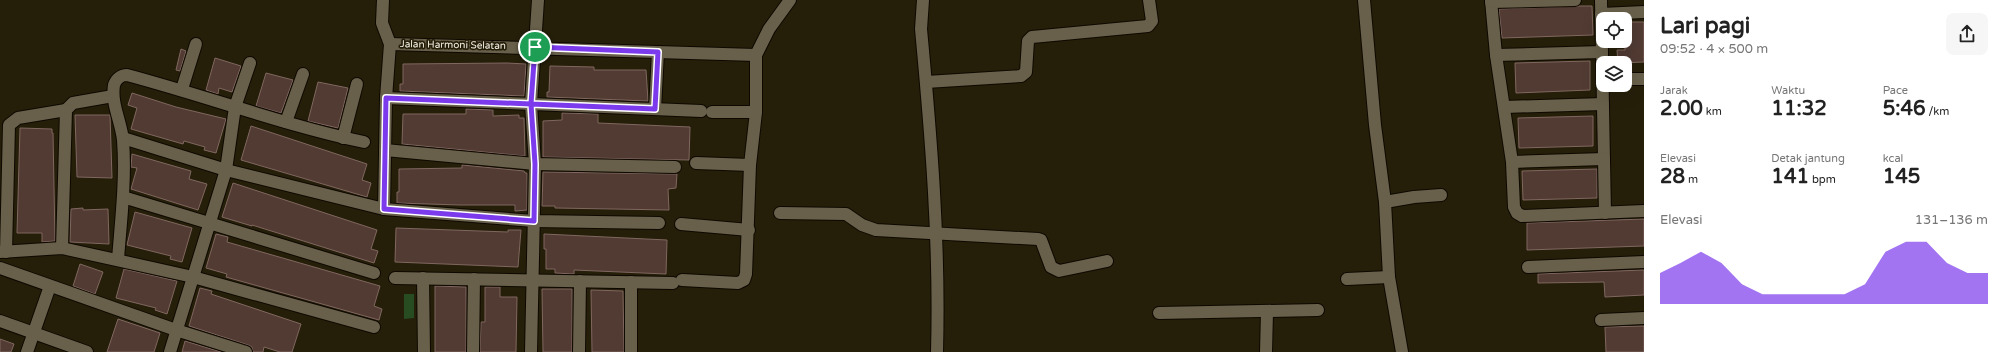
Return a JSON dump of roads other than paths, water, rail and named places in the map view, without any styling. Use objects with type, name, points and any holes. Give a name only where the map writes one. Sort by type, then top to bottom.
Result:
[{"type":"street","points":[[383,0],[382,23],[390,44],[386,98],[384,209]]},
{"type":"street","points":[[531,352],[535,164],[531,104],[538,0]]},
{"type":"street","points":[[395,278],[738,283],[744,280],[746,274],[749,230],[750,165],[756,112],[756,55],[769,29],[790,0]]},
{"type":"street","points":[[923,0],[921,29],[937,235],[939,295],[937,352]]},
{"type":"street","points":[[926,82],[1021,76],[1026,72],[1028,41],[1032,38],[1148,26],[1152,21],[1149,0]]},
{"type":"street","points":[[1364,0],[1390,277],[1402,352]]},
{"type":"street","points":[[1575,0],[1491,1],[1496,55],[1505,107],[1512,162],[1514,208],[1517,214],[1522,216],[1644,211]]},
{"type":"street","points":[[1601,0],[1601,12]]},
{"type":"street","points":[[1632,13],[1644,12]]},
{"type":"street","points":[[182,89],[196,44]]},
{"type":"street","name":"Jalan Harmoni Selatan","points":[[390,44],[535,47],[756,55]]},
{"type":"street","points":[[1602,48],[1602,56]]},
{"type":"street","points":[[655,109],[658,52]]},
{"type":"street","points":[[1496,55],[1602,52]]},
{"type":"street","points":[[170,352],[226,170],[235,107],[250,63]]},
{"type":"street","points":[[118,259],[123,197],[123,138],[113,96],[115,83],[119,78],[127,74],[182,89],[286,122],[343,138],[364,142]]},
{"type":"street","points":[[286,122],[302,74]]},
{"type":"street","points":[[1632,79],[1644,79]]},
{"type":"street","points":[[343,138],[357,84]]},
{"type":"street","points":[[1603,92],[1605,213]]},
{"type":"street","points":[[113,96],[73,103],[66,110],[18,118],[9,125],[3,252],[62,248],[118,259],[193,277],[374,327]]},
{"type":"street","points":[[386,98],[756,112]]},
{"type":"street","points":[[1505,107],[1603,104]]},
{"type":"street","points":[[62,248],[66,110]]},
{"type":"street","points":[[123,138],[226,170],[384,209],[534,221],[659,224]]},
{"type":"street","points":[[385,150],[535,164],[675,167]]},
{"type":"street","points":[[1512,162],[1604,159]]},
{"type":"street","points":[[696,163],[750,165]]},
{"type":"street","points":[[1384,202],[1414,197],[1441,195]]},
{"type":"street","points":[[123,197],[374,273]]},
{"type":"street","points":[[780,213],[846,214],[862,225],[876,230],[937,235],[1038,239],[1041,240],[1051,267],[1059,271],[1107,261]]},
{"type":"street","points":[[681,224],[749,230]]},
{"type":"street","points":[[1528,267],[1644,262]]},
{"type":"street","points":[[0,268],[176,330],[246,352]]},
{"type":"street","points":[[1347,279],[1390,277]]},
{"type":"street","points":[[422,278],[424,352]]},
{"type":"street","points":[[473,352],[474,279]]},
{"type":"street","points":[[579,352],[580,281]]},
{"type":"street","points":[[631,282],[631,352]]},
{"type":"street","points":[[27,352],[50,286]]},
{"type":"street","points":[[1159,313],[1318,310]]},
{"type":"street","points":[[1266,352],[1267,312]]},
{"type":"street","points":[[1601,320],[1644,318]]},
{"type":"street","points":[[0,321],[87,352]]}]
